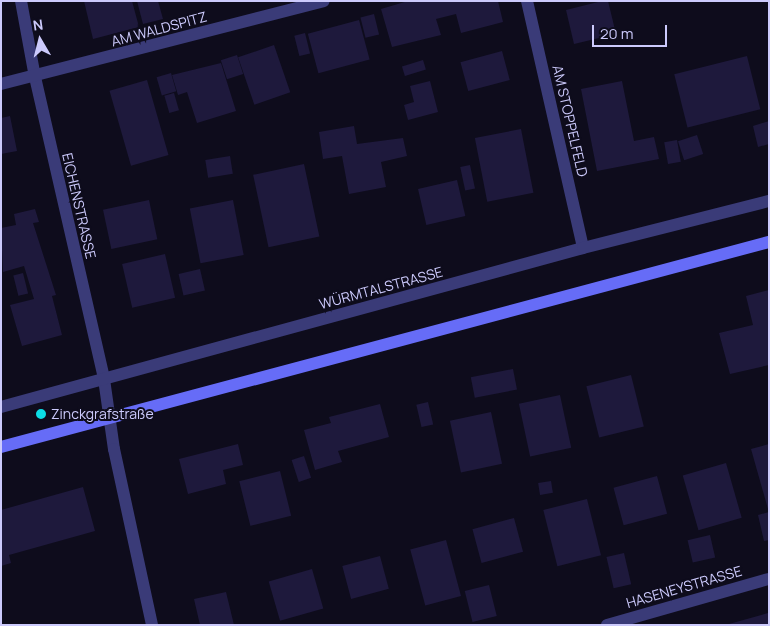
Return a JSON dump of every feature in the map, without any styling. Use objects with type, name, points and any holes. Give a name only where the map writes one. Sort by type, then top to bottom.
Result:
[{"type":"main road","points":[[1,447],[769,242]]},
{"type":"street","name":"EICHENSTRASSE","points":[[22,1],[35,77],[111,417]]},
{"type":"street","name":"AM WALDSPITZ","points":[[1,84],[35,77],[284,7],[324,1]]},
{"type":"street","name":"AM STOPPELFELD","points":[[527,1],[583,248]]},
{"type":"street","name":"WÜRMTALSTRASSE","points":[[1,407],[583,248],[769,201]]},
{"type":"street","points":[[111,417],[114,449],[152,625]]},
{"type":"street","name":"HASENEYSTRASSE","points":[[606,625],[769,579]]},
{"type":"building","points":[[84,1],[132,1],[139,27],[93,39]]},
{"type":"building","points":[[137,1],[158,1],[163,19],[143,24]]},
{"type":"building","points":[[408,1],[498,1],[503,22],[461,33],[456,14],[436,19],[441,35],[392,47],[381,9]]},
{"type":"building","points":[[608,1],[616,34],[574,44],[566,10]]},
{"type":"building","points":[[374,14],[379,34],[365,38],[360,17]]},
{"type":"building","points":[[359,20],[370,60],[318,73],[308,34]]},
{"type":"building","points":[[305,33],[310,53],[299,56],[294,36]]},
{"type":"building","points":[[274,45],[290,92],[254,105],[238,57]]},
{"type":"building","points":[[502,51],[510,80],[468,91],[460,62]]},
{"type":"building","points":[[237,55],[243,74],[227,79],[221,60]]},
{"type":"building","points":[[747,56],[760,109],[688,128],[674,74]]},
{"type":"building","points":[[423,60],[426,70],[405,76],[402,66]]},
{"type":"building","points":[[221,63],[236,111],[197,123],[187,92],[178,95],[172,75]]},
{"type":"building","points":[[171,73],[176,91],[162,95],[157,77]]},
{"type":"building","points":[[147,80],[168,155],[131,166],[110,91]]},
{"type":"building","points":[[430,81],[438,112],[408,120],[404,105],[414,102],[410,86]]},
{"type":"building","points":[[622,81],[634,141],[654,137],[659,159],[597,171],[581,89]]},
{"type":"building","points":[[174,93],[179,110],[169,113],[164,96]]},
{"type":"building","points":[[10,116],[17,151],[1,154],[1,118]]},
{"type":"building","points":[[769,121],[769,144],[758,147],[753,126]]},
{"type":"building","points":[[354,126],[357,144],[403,138],[407,156],[381,162],[386,187],[349,194],[342,156],[323,159],[319,132]]},
{"type":"building","points":[[521,129],[533,193],[487,202],[475,138]]},
{"type":"building","points":[[697,135],[703,154],[684,160],[678,141]]},
{"type":"building","points":[[677,140],[681,162],[668,164],[664,142]]},
{"type":"building","points":[[230,156],[233,174],[208,178],[205,160]]},
{"type":"building","points":[[304,164],[319,236],[269,247],[253,175]]},
{"type":"building","points":[[470,165],[475,188],[465,191],[460,167]]},
{"type":"building","points":[[457,180],[465,216],[426,225],[418,189]]},
{"type":"building","points":[[149,200],[157,239],[111,249],[103,210]]},
{"type":"building","points":[[233,200],[244,255],[200,263],[190,208]]},
{"type":"building","points":[[35,209],[39,222],[33,223],[56,295],[52,296],[62,335],[22,346],[10,305],[34,299],[24,266],[3,272],[1,228],[16,225],[14,214]]},
{"type":"building","points":[[165,254],[175,298],[132,308],[122,264]]},
{"type":"building","points":[[200,269],[205,290],[184,295],[179,274]]},
{"type":"building","points":[[23,273],[28,293],[18,296],[13,275]]},
{"type":"building","points":[[769,290],[769,365],[730,374],[719,333],[753,325],[746,296]]},
{"type":"building","points":[[513,369],[517,390],[475,398],[471,377]]},
{"type":"building","points":[[631,375],[644,426],[599,438],[586,386]]},
{"type":"building","points":[[560,395],[571,448],[530,457],[519,404]]},
{"type":"building","points":[[428,402],[433,424],[421,427],[416,405]]},
{"type":"building","points":[[380,404],[389,437],[338,451],[342,462],[315,470],[304,430],[331,423],[329,417]]},
{"type":"building","points":[[491,412],[502,464],[461,473],[450,421]]},
{"type":"building","points":[[238,444],[243,465],[223,470],[226,484],[188,494],[179,459]]},
{"type":"building","points":[[769,444],[769,509],[768,509],[751,449]]},
{"type":"building","points":[[304,456],[311,478],[299,482],[292,460]]},
{"type":"building","points":[[726,463],[742,518],[698,530],[683,475]]},
{"type":"building","points":[[280,471],[291,516],[250,526],[239,481]]},
{"type":"building","points":[[657,476],[667,514],[624,525],[614,488]]},
{"type":"building","points":[[551,481],[553,493],[540,495],[538,483]]},
{"type":"building","points":[[83,487],[95,531],[9,555],[11,563],[1,566],[1,510]]},
{"type":"building","points":[[587,499],[601,555],[557,566],[543,510]]},
{"type":"building","points":[[769,512],[769,540],[764,541],[758,515]]},
{"type":"building","points":[[514,518],[523,552],[482,563],[472,529]]},
{"type":"building","points":[[710,535],[715,557],[693,563],[688,540]]},
{"type":"building","points":[[446,540],[461,596],[425,606],[410,550]]},
{"type":"building","points":[[624,553],[631,584],[614,588],[606,557]]},
{"type":"building","points":[[380,556],[389,589],[351,599],[342,566]]},
{"type":"building","points":[[312,569],[323,608],[280,621],[269,581]]},
{"type":"building","points":[[489,585],[497,616],[472,622],[465,591]]},
{"type":"building","points":[[226,592],[234,625],[200,625],[194,599]]},
{"type":"building","points":[[768,613],[769,625],[729,625],[729,624]]},
{"type":"place","name":"Zinckgrafstraße","points":[[41,414]]}]
